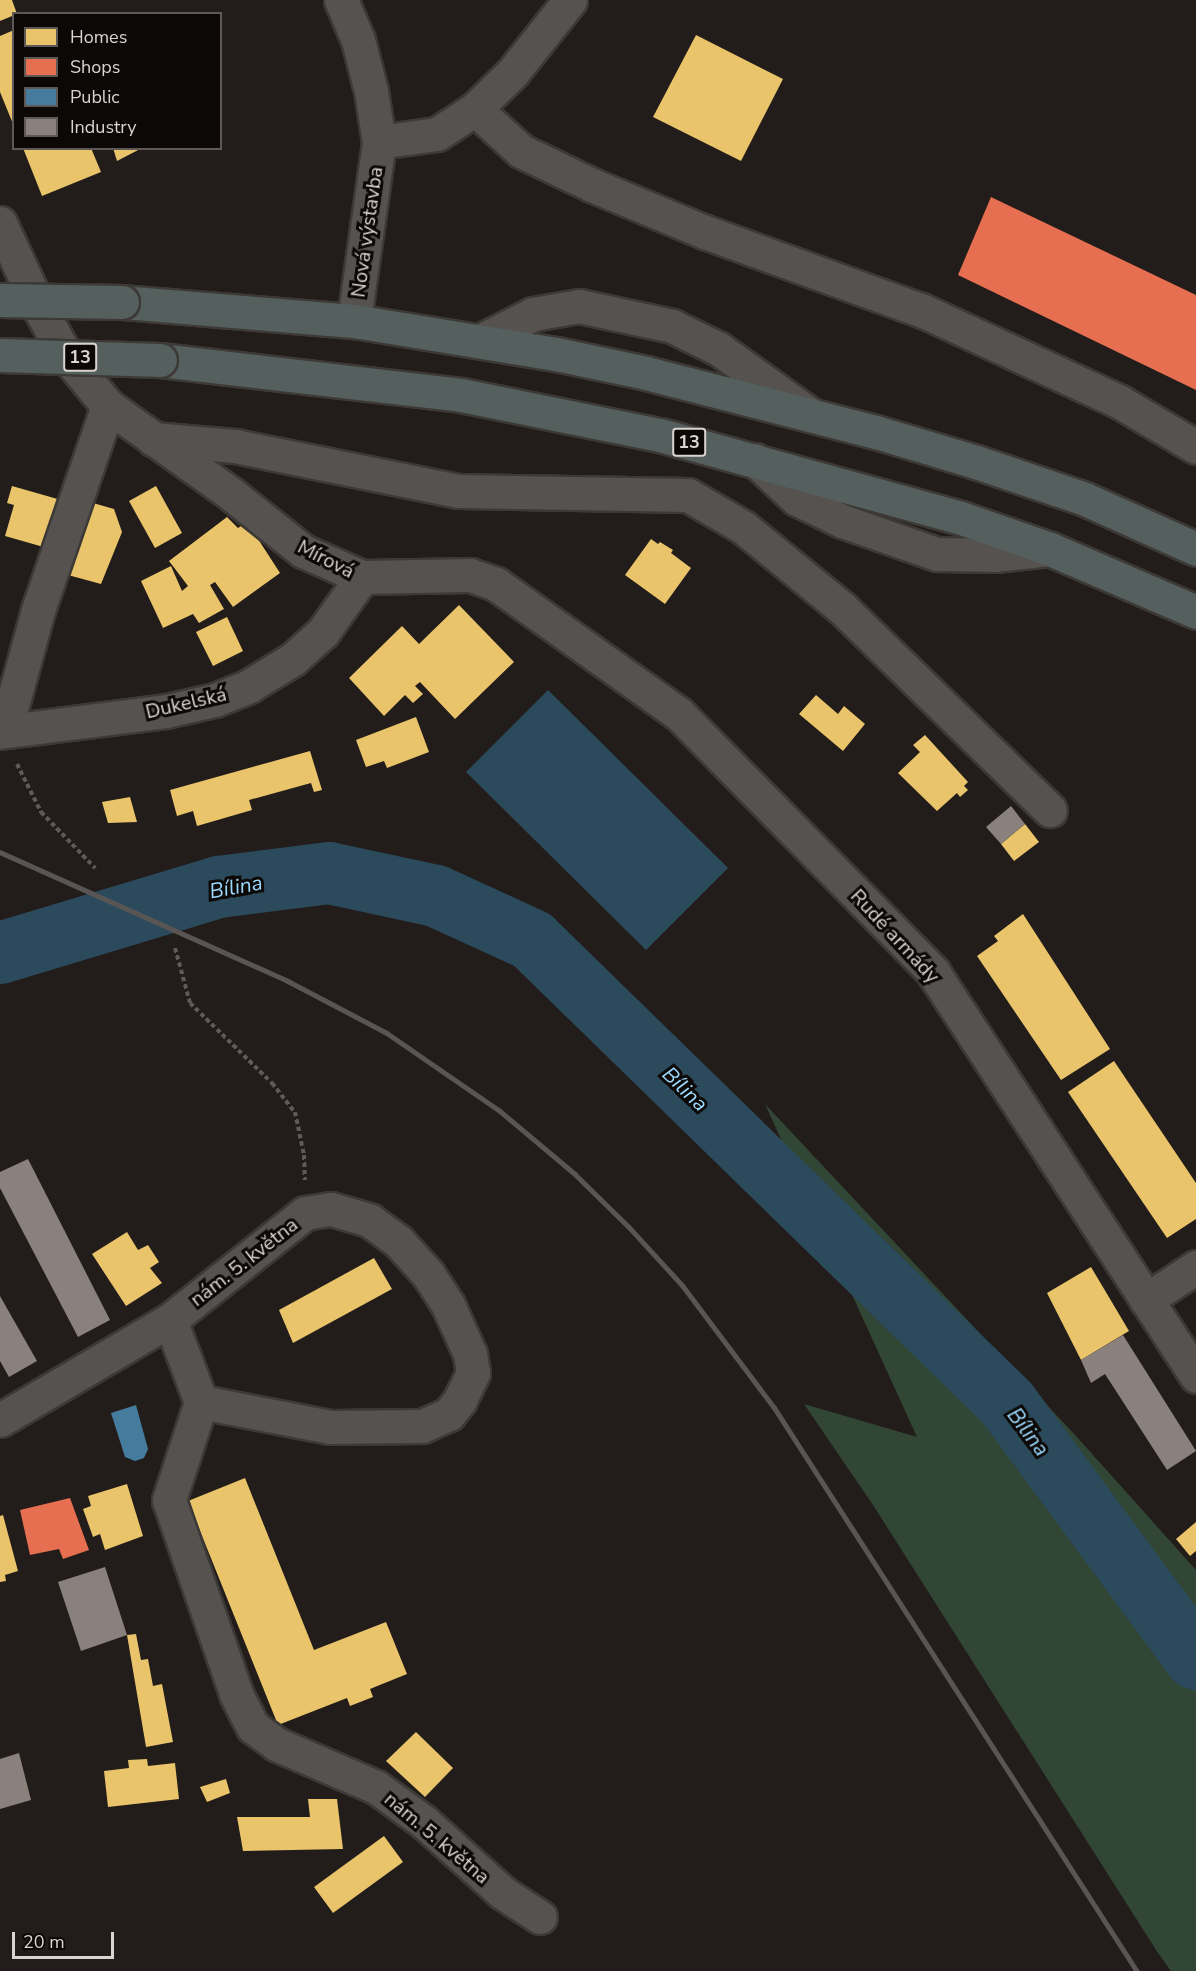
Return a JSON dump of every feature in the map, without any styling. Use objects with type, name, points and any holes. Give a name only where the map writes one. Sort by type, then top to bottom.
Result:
[{"type":"highway","points":[[0,300],[122,302],[354,321],[556,354],[635,370],[811,415],[976,462],[1085,499],[1196,549]]},
{"type":"highway","name":"13","points":[[0,355],[160,360],[461,395],[660,435],[961,518],[1050,549],[1196,612]]},
{"type":"street","name":"Nová výstavba","points":[[341,0],[358,40],[379,142],[354,321]]},
{"type":"street","name":"Nová výstavba","points":[[379,142],[437,134],[476,109],[513,72],[570,0]]},
{"type":"street","points":[[476,109],[521,151],[592,185],[705,232],[921,310],[1120,402],[1196,447]]},
{"type":"street","name":"Mírová","points":[[3,230],[38,306],[65,354],[108,406],[151,439],[230,492],[303,551],[362,577],[470,575],[496,584]]},
{"type":"street","points":[[480,341],[533,314],[579,306],[672,326],[719,349],[811,415]]},
{"type":"street","points":[[2,731],[38,610],[108,406]]},
{"type":"street","points":[[151,439],[235,446],[458,491],[688,495],[743,527],[842,608],[1050,810]]},
{"type":"street","name":"Dukelská","points":[[2,731],[166,711],[215,700],[249,686],[293,659],[323,632],[362,577]]},
{"type":"street","name":"Rudé armády","points":[[496,584],[679,714],[933,972],[1196,1376]]},
{"type":"street","name":"nám. 5. května","points":[[0,1420],[170,1320],[305,1213],[331,1209],[369,1220],[398,1241],[428,1274],[448,1305],[470,1354],[473,1373],[460,1401],[449,1414],[422,1426],[330,1427],[201,1402]]},
{"type":"street","points":[[1146,1300],[1196,1267]]},
{"type":"street","name":"nám. 5. května","points":[[170,1320],[201,1402],[169,1500],[236,1694],[253,1727],[276,1744],[376,1787],[423,1821],[503,1893],[540,1917]]},
{"type":"path","points":[[2,731],[40,812],[95,868]]},
{"type":"path","points":[[175,948],[190,1003],[272,1083],[295,1112],[304,1155],[305,1213]]},
{"type":"green space","points":[[765,1104],[1076,1436],[1196,1570],[1196,1971],[1171,1971],[1158,1953],[873,1505],[804,1404],[917,1437]]},
{"type":"water","points":[[548,690],[728,868],[646,950],[466,772]]},
{"type":"building: Homes","points":[[0,0],[12,0],[16,12],[12,12],[12,16],[0,21]]},
{"type":"building: Homes","points":[[12,31],[12,122],[0,92],[0,36]]},
{"type":"building: Homes","points":[[696,35],[783,79],[741,161],[653,117]]},
{"type":"building: Homes","points":[[24,150],[92,150],[101,172],[42,196]]},
{"type":"building: Homes","points":[[114,150],[138,150],[117,161]]},
{"type":"building: Homes","points":[[12,486],[68,502],[54,550],[5,536],[14,505],[7,503]]},
{"type":"building: Homes","points":[[156,486],[182,533],[155,548],[129,501]]},
{"type":"building: Homes","points":[[93,503],[114,509],[122,532],[101,584],[68,575],[84,519]]},
{"type":"building: Homes","points":[[227,517],[238,528],[247,522],[280,573],[233,607],[215,582],[210,585],[224,609],[199,623],[193,614],[163,628],[141,581],[171,566],[182,591],[188,586],[169,561]]},
{"type":"building: Homes","points":[[651,539],[673,550],[671,553],[691,568],[665,604],[625,575]]},
{"type":"building: Homes","points":[[459,605],[514,662],[455,719],[420,682],[415,686],[423,694],[413,703],[405,695],[384,716],[349,678],[402,626],[419,644]]},
{"type":"building: Homes","points":[[227,617],[243,651],[213,666],[196,632]]},
{"type":"building: Homes","points":[[816,695],[838,714],[844,706],[865,724],[843,751],[799,714]]},
{"type":"building: Homes","points":[[416,717],[429,752],[387,768],[384,761],[366,767],[356,740]]},
{"type":"building: Homes","points":[[925,735],[968,782],[964,786],[968,790],[960,797],[957,793],[937,811],[898,773],[920,752],[913,745]]},
{"type":"building: Homes","points":[[310,751],[322,790],[314,792],[311,783],[249,800],[252,810],[197,826],[193,811],[177,816],[170,790]]},
{"type":"building: Homes","points":[[130,797],[137,822],[108,823],[102,802]]},
{"type":"building: Homes","points":[[1025,824],[1039,842],[1014,861],[1001,844]]},
{"type":"building: Homes","points":[[1023,914],[1110,1049],[1061,1080],[977,956],[998,941],[994,936]]},
{"type":"building: Homes","points":[[1114,1061],[1196,1183],[1196,1219],[1167,1238],[1068,1092]]},
{"type":"building: Homes","points":[[127,1232],[138,1250],[148,1245],[159,1262],[150,1268],[162,1283],[126,1306],[92,1254]]},
{"type":"building: Homes","points":[[374,1258],[392,1289],[293,1343],[279,1310]]},
{"type":"building: Homes","points":[[1091,1267],[1129,1331],[1081,1360],[1047,1293]]},
{"type":"building: Homes","points":[[245,1478],[314,1650],[386,1622],[407,1674],[370,1689],[373,1697],[350,1706],[347,1698],[278,1725],[188,1501]]},
{"type":"building: Homes","points":[[127,1484],[143,1536],[105,1550],[100,1534],[93,1537],[83,1509],[91,1506],[88,1496]]},
{"type":"building: Homes","points":[[3,1515],[18,1571],[5,1575],[6,1581],[0,1582],[0,1516]]},
{"type":"building: Homes","points":[[1196,1522],[1196,1551],[1190,1556],[1176,1539]]},
{"type":"building: Homes","points":[[136,1634],[141,1660],[148,1659],[153,1686],[162,1684],[173,1742],[146,1747],[127,1635]]},
{"type":"building: Homes","points":[[416,1732],[453,1768],[425,1797],[386,1761]]},
{"type":"building: Homes","points":[[147,1759],[148,1766],[175,1763],[179,1799],[108,1807],[104,1771],[129,1768],[128,1760]]},
{"type":"building: Homes","points":[[226,1779],[230,1793],[207,1802],[200,1787]]},
{"type":"building: Homes","points":[[308,1799],[337,1799],[343,1849],[243,1851],[237,1817],[310,1817]]},
{"type":"building: Homes","points":[[384,1836],[403,1862],[333,1913],[314,1887]]},
{"type":"building: Shops","points":[[991,197],[1196,295],[1196,390],[958,275]]},
{"type":"building: Shops","points":[[70,1498],[89,1550],[63,1559],[59,1549],[30,1555],[20,1510]]},
{"type":"building: Public","points":[[136,1405],[148,1449],[144,1458],[135,1461],[125,1457],[111,1413]]},
{"type":"building: Industry","points":[[1011,806],[1025,824],[1001,844],[986,827]]},
{"type":"building: Industry","points":[[28,1159],[110,1320],[78,1337],[0,1188],[0,1172]]},
{"type":"building: Industry","points":[[0,1296],[37,1361],[9,1377],[0,1361]]},
{"type":"building: Industry","points":[[1123,1335],[1196,1451],[1167,1470],[1105,1374],[1091,1383],[1081,1360]]},
{"type":"building: Industry","points":[[105,1567],[127,1635],[81,1651],[58,1582]]},
{"type":"building: Industry","points":[[19,1753],[31,1800],[0,1809],[0,1759]]},
{"type":"waterway","name":"Bílina","points":[[0,953],[219,887],[329,873],[436,896],[532,940],[1007,1403],[1196,1659]]},
{"type":"railway","points":[[0,852],[288,981],[387,1033],[500,1111],[575,1174],[629,1227],[683,1286],[774,1407],[1137,1971]]}]
